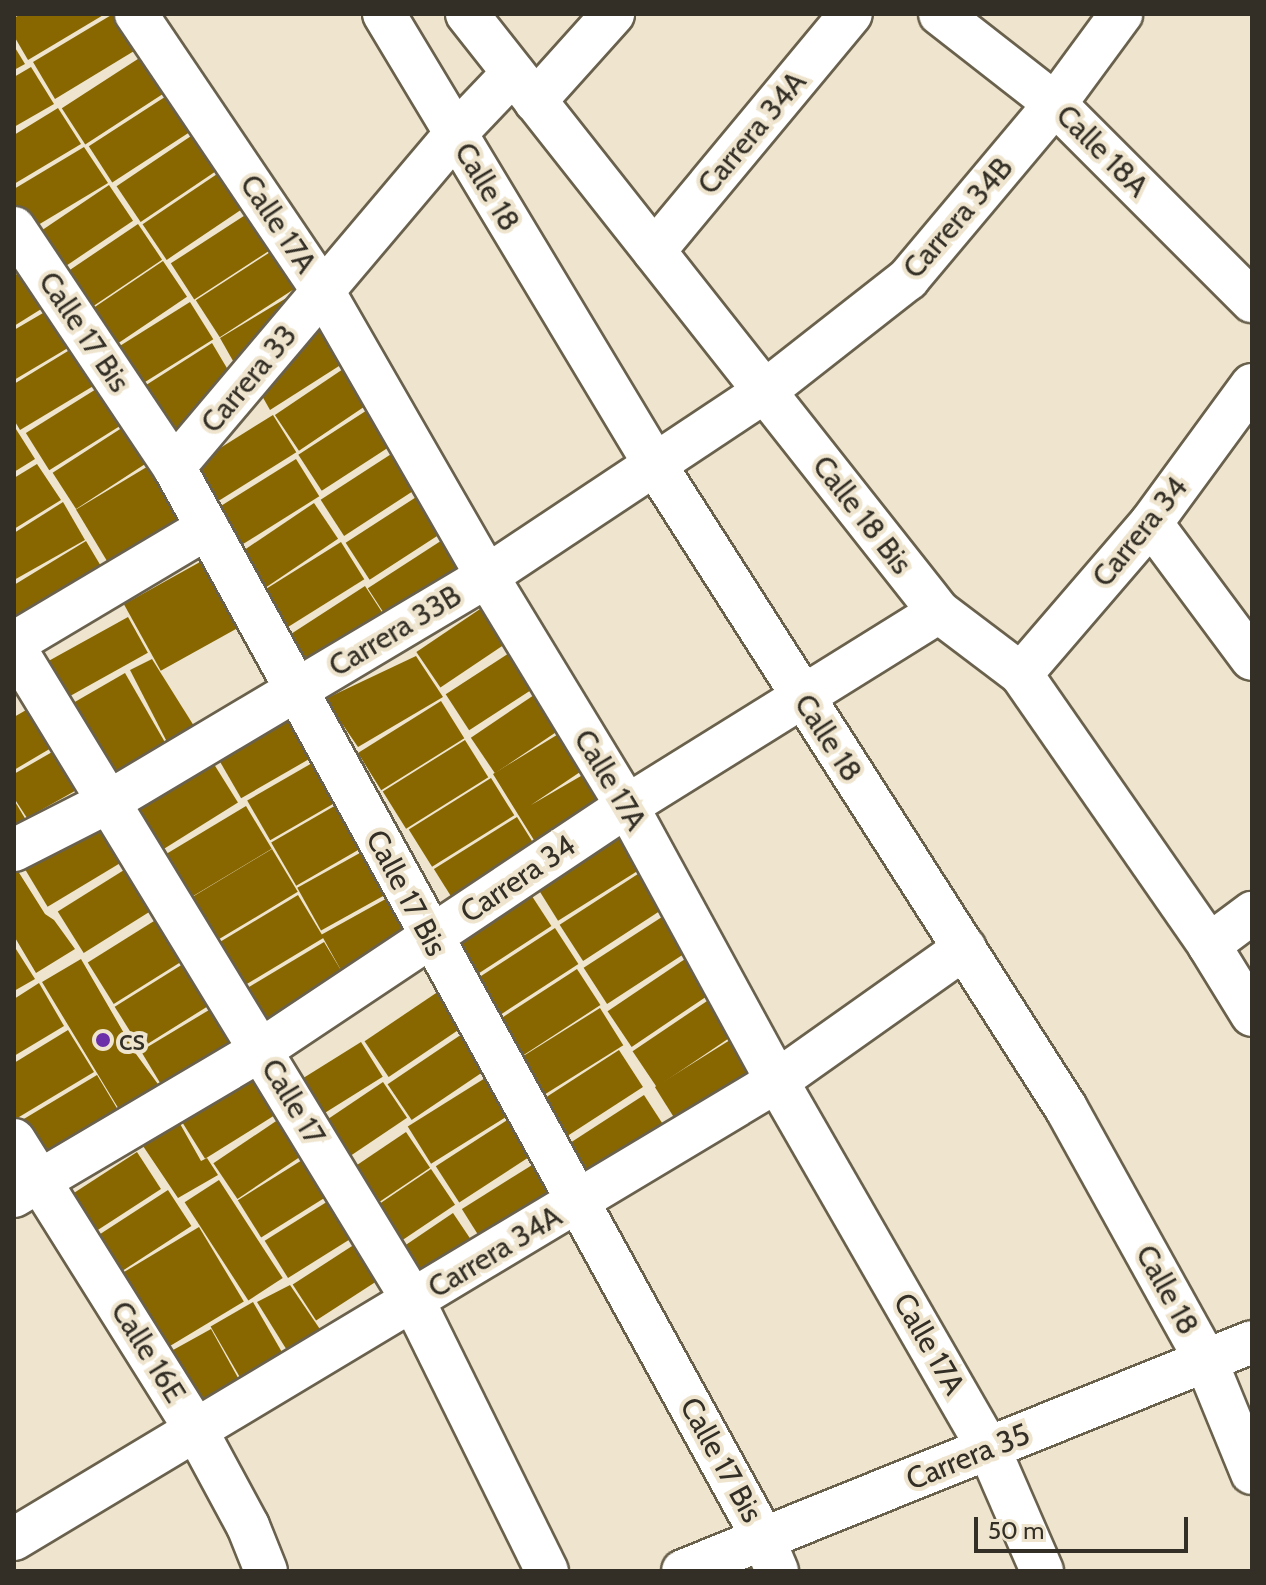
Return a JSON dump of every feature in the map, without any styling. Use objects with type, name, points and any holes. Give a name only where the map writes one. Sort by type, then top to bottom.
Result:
[{"type":"street","name":"Calle 17A","points":[[136,14],[323,291],[487,576],[627,806],[777,1081],[989,1449],[1042,1571]]},
{"type":"street","name":"Calle 18","points":[[384,14],[654,463],[1066,1108],[1206,1361],[1252,1473]]},
{"type":"street","name":"Calle 18 Bis","points":[[467,14],[939,612],[1021,674],[1209,945],[1252,1015]]},
{"type":"street","points":[[524,87],[613,14]]},
{"type":"street","name":"Carrera 34A","points":[[654,251],[851,14]]},
{"type":"street","name":"Calle 18A","points":[[940,14],[1055,104],[1252,301]]},
{"type":"street","name":"Carrera 34B","points":[[765,391],[908,279],[1055,104],[1121,14]]},
{"type":"street","name":"Carrera 33","points":[[174,467],[455,134],[524,87]]},
{"type":"street","name":"Calle 17 Bis","points":[[14,228],[174,467],[770,1554]]},
{"type":"street","name":"Carrera 34","points":[[1021,674],[1151,523],[1252,385]]},
{"type":"street","name":"Carrera 33B","points":[[14,850],[110,801],[487,576],[765,391]]},
{"type":"street","points":[[1151,523],[1252,659]]},
{"type":"street","points":[[14,645],[207,528]]},
{"type":"street","name":"Carrera 34","points":[[27,1188],[261,1050],[627,806],[939,612]]},
{"type":"street","name":"Calle 17","points":[[14,645],[414,1302],[547,1571]]},
{"type":"street","points":[[1209,945],[1252,913]]},
{"type":"street","name":"Carrera 34A","points":[[14,1539],[195,1428],[414,1302],[777,1081],[965,948]]},
{"type":"street","name":"Calle 16E","points":[[14,1140],[27,1188],[195,1428],[248,1526],[266,1571]]},
{"type":"street","name":"Carrera 35","points":[[683,1571],[770,1554],[989,1449],[1252,1342]]},
{"type":"building","points":[[21,14],[105,14],[28,60],[14,36],[14,18]]},
{"type":"building","points":[[117,14],[139,48],[55,99],[33,62]]},
{"type":"building","points":[[14,46],[25,64],[14,70]]},
{"type":"building","points":[[144,55],[167,91],[85,144],[62,108]]},
{"type":"building","points":[[31,67],[54,104],[14,127],[14,77]]},
{"type":"building","points":[[171,93],[194,129],[112,182],[89,146]]},
{"type":"building","points":[[58,108],[81,144],[14,184],[14,135]]},
{"type":"building","points":[[197,132],[221,168],[141,222],[117,186]]},
{"type":"building","points":[[84,147],[108,183],[23,234],[14,219],[14,189]]},
{"type":"building","points":[[223,170],[247,206],[167,260],[143,224]]},
{"type":"building","points":[[109,185],[133,221],[53,275],[29,239]]},
{"type":"building","points":[[253,210],[276,246],[194,299],[171,263]]},
{"type":"building","points":[[138,224],[162,260],[82,314],[58,278]]},
{"type":"building","points":[[278,247],[302,284],[220,337],[196,300]]},
{"type":"building","points":[[163,261],[187,297],[107,351],[83,315]]},
{"type":"building","points":[[31,265],[54,301],[14,326],[14,276]]},
{"type":"building","points":[[303,288],[241,375],[220,338]]},
{"type":"building","points":[[190,302],[213,339],[131,391],[108,353]]},
{"type":"building","points":[[55,306],[78,342],[14,380],[14,330]]},
{"type":"building","points":[[326,314],[350,359],[270,410],[256,385]]},
{"type":"building","points":[[81,343],[105,379],[20,430],[14,420],[14,384]]},
{"type":"building","points":[[212,343],[237,385],[174,453],[132,394]]},
{"type":"building","points":[[352,363],[376,399],[299,451],[275,415]]},
{"type":"building","points":[[109,381],[132,418],[49,470],[26,433]]},
{"type":"building","points":[[378,403],[401,439],[322,491],[298,455]]},
{"type":"building","points":[[273,415],[296,452],[213,504],[190,467]]},
{"type":"building","points":[[134,420],[157,456],[76,509],[53,473]]},
{"type":"building","points":[[14,426],[35,459],[14,472]]},
{"type":"building","points":[[402,447],[425,483],[344,536],[321,500]]},
{"type":"building","points":[[160,459],[200,526],[116,576],[76,509]]},
{"type":"building","points":[[296,459],[319,496],[236,548],[213,511]]},
{"type":"building","points":[[37,464],[61,500],[14,529],[14,478]]},
{"type":"building","points":[[427,490],[451,527],[370,580],[346,543]]},
{"type":"building","points":[[63,502],[85,540],[14,580],[14,533]]},
{"type":"building","points":[[314,503],[338,539],[258,593],[234,557]]},
{"type":"building","points":[[450,535],[473,571],[391,624],[368,588]]},
{"type":"building","points":[[86,541],[108,578],[14,632],[14,585]]},
{"type":"building","points":[[341,542],[364,579],[281,631],[258,594]]},
{"type":"building","points":[[200,562],[237,628],[161,671],[124,604]]},
{"type":"building","points":[[365,586],[388,622],[306,675],[283,639]]},
{"type":"building","points":[[486,605],[510,641],[440,688],[416,652]]},
{"type":"building","points":[[128,617],[148,653],[66,698],[46,663]]},
{"type":"building","points":[[517,648],[540,684],[469,730],[446,694]]},
{"type":"building","points":[[416,656],[443,697],[358,747],[325,699]]},
{"type":"building","points":[[152,659],[194,726],[167,742],[130,670]]},
{"type":"building","points":[[125,673],[166,743],[112,774],[71,704]]},
{"type":"building","points":[[543,689],[567,725],[495,773],[471,738]]},
{"type":"building","points":[[441,701],[464,738],[381,790],[358,753]]},
{"type":"building","points":[[40,702],[63,741],[14,770],[14,717]]},
{"type":"building","points":[[301,706],[326,749],[241,798],[216,755]]},
{"type":"building","points":[[565,730],[589,766],[531,805],[593,769],[617,806],[542,853],[493,774]]},
{"type":"building","points":[[465,740],[488,777],[406,829],[383,791]]},
{"type":"building","points":[[66,744],[89,783],[27,818],[14,798],[14,774]]},
{"type":"building","points":[[326,755],[349,795],[270,840],[247,800]]},
{"type":"building","points":[[212,761],[238,803],[156,854],[130,812]]},
{"type":"building","points":[[491,778],[514,815],[432,867],[409,829]]},
{"type":"building","points":[[350,797],[375,840],[296,886],[271,842]]},
{"type":"building","points":[[14,800],[26,820],[14,827]]},
{"type":"building","points":[[246,806],[272,849],[189,899],[163,856]]},
{"type":"building","points":[[105,814],[131,857],[48,907],[22,864]]},
{"type":"building","points":[[517,817],[540,854],[457,906],[434,869]]},
{"type":"building","points":[[617,832],[640,869],[558,921],[535,883]]},
{"type":"building","points":[[376,844],[400,887],[321,930],[297,888]]},
{"type":"building","points":[[272,849],[298,892],[215,942],[189,899]]},
{"type":"building","name":"cs","points":[[140,860],[166,902],[84,953],[58,911]]},
{"type":"building","name":"cs","points":[[16,868],[45,914],[54,920],[75,949],[36,973],[14,936]]},
{"type":"building","points":[[641,872],[664,908],[583,961],[560,925]]},
{"type":"building","points":[[528,890],[551,926],[470,979],[447,943]]},
{"type":"building","points":[[400,891],[424,934],[345,977],[321,935]]},
{"type":"building","points":[[298,895],[324,938],[241,988],[215,945]]},
{"type":"building","name":"cs","points":[[170,911],[196,953],[114,1004],[88,962]]},
{"type":"building","points":[[665,915],[688,951],[607,1004],[584,968]]},
{"type":"building","points":[[555,928],[578,964],[497,1017],[474,981]]},
{"type":"building","points":[[324,942],[350,985],[266,1035],[240,992]]},
{"type":"building","points":[[14,946],[35,979],[14,991]]},
{"type":"building","points":[[688,957],[712,993],[632,1047],[608,1011]]},
{"type":"building","name":"cs","points":[[81,959],[136,1054],[163,1091],[123,1116],[42,982]]},
{"type":"building","name":"cs","points":[[191,959],[217,1001],[141,1048],[115,1007]]},
{"type":"building","points":[[577,969],[600,1005],[519,1058],[496,1022]]},
{"type":"building","name":"cs","points":[[39,983],[64,1026],[14,1056],[14,999]]},
{"type":"building","points":[[445,987],[469,1023],[389,1077],[365,1041]]},
{"type":"building","points":[[713,997],[737,1033],[657,1087],[633,1051]]},
{"type":"building","name":"cs","points":[[224,1001],[250,1044],[167,1094],[141,1051]]},
{"type":"building","points":[[600,1008],[623,1045],[541,1097],[518,1059]]},
{"type":"building","name":"cs","points":[[68,1030],[94,1072],[14,1120],[14,1063]]},
{"type":"building","points":[[468,1030],[492,1066],[412,1120],[388,1084]]},
{"type":"building","points":[[738,1035],[761,1072],[678,1124],[655,1087]]},
{"type":"building","points":[[361,1042],[383,1077],[311,1122],[289,1087]]},
{"type":"building","points":[[619,1050],[643,1087],[561,1140],[537,1103]]},
{"type":"building","name":"cs","points":[[264,1070],[287,1107],[205,1159],[182,1121]]},
{"type":"building","name":"cs","points":[[97,1075],[122,1117],[38,1167],[14,1125]]},
{"type":"building","points":[[490,1075],[513,1112],[431,1164],[408,1126]]},
{"type":"building","points":[[383,1082],[407,1118],[339,1164],[315,1128]]},
{"type":"building","points":[[644,1095],[668,1132],[587,1185],[563,1148]]},
{"type":"building","points":[[288,1113],[312,1149],[237,1199],[213,1163]]},
{"type":"building","points":[[518,1113],[541,1149],[459,1202],[436,1166]]},
{"type":"building","name":"cs","points":[[179,1122],[201,1161],[207,1158],[218,1175],[178,1198],[143,1146]]},
{"type":"building","points":[[406,1132],[430,1168],[366,1211],[342,1175]]},
{"type":"building","points":[[137,1152],[161,1189],[85,1238],[62,1201]]},
{"type":"building","points":[[315,1152],[338,1189],[261,1238],[238,1200]]},
{"type":"building","points":[[545,1157],[568,1194],[485,1246],[462,1209]]},
{"type":"building","points":[[431,1169],[455,1205],[390,1249],[366,1213]]},
{"type":"building","points":[[219,1180],[283,1278],[248,1300],[185,1202]]},
{"type":"building","points":[[168,1190],[191,1226],[116,1275],[93,1239]]},
{"type":"building","points":[[341,1193],[364,1230],[288,1278],[265,1241]]},
{"type":"building","points":[[453,1213],[477,1249],[416,1290],[392,1254]]},
{"type":"building","points":[[199,1227],[244,1302],[167,1348],[122,1273]]},
{"type":"building","points":[[369,1235],[392,1271],[316,1321],[293,1285]]},
{"type":"building","points":[[290,1285],[328,1341],[293,1360],[257,1302]]},
{"type":"building","points":[[253,1302],[288,1362],[245,1386],[211,1326]]},
{"type":"building","points":[[211,1329],[245,1390],[202,1414],[168,1353]]},
{"type":"place","name":"cs","points":[[103,1040]]}]
